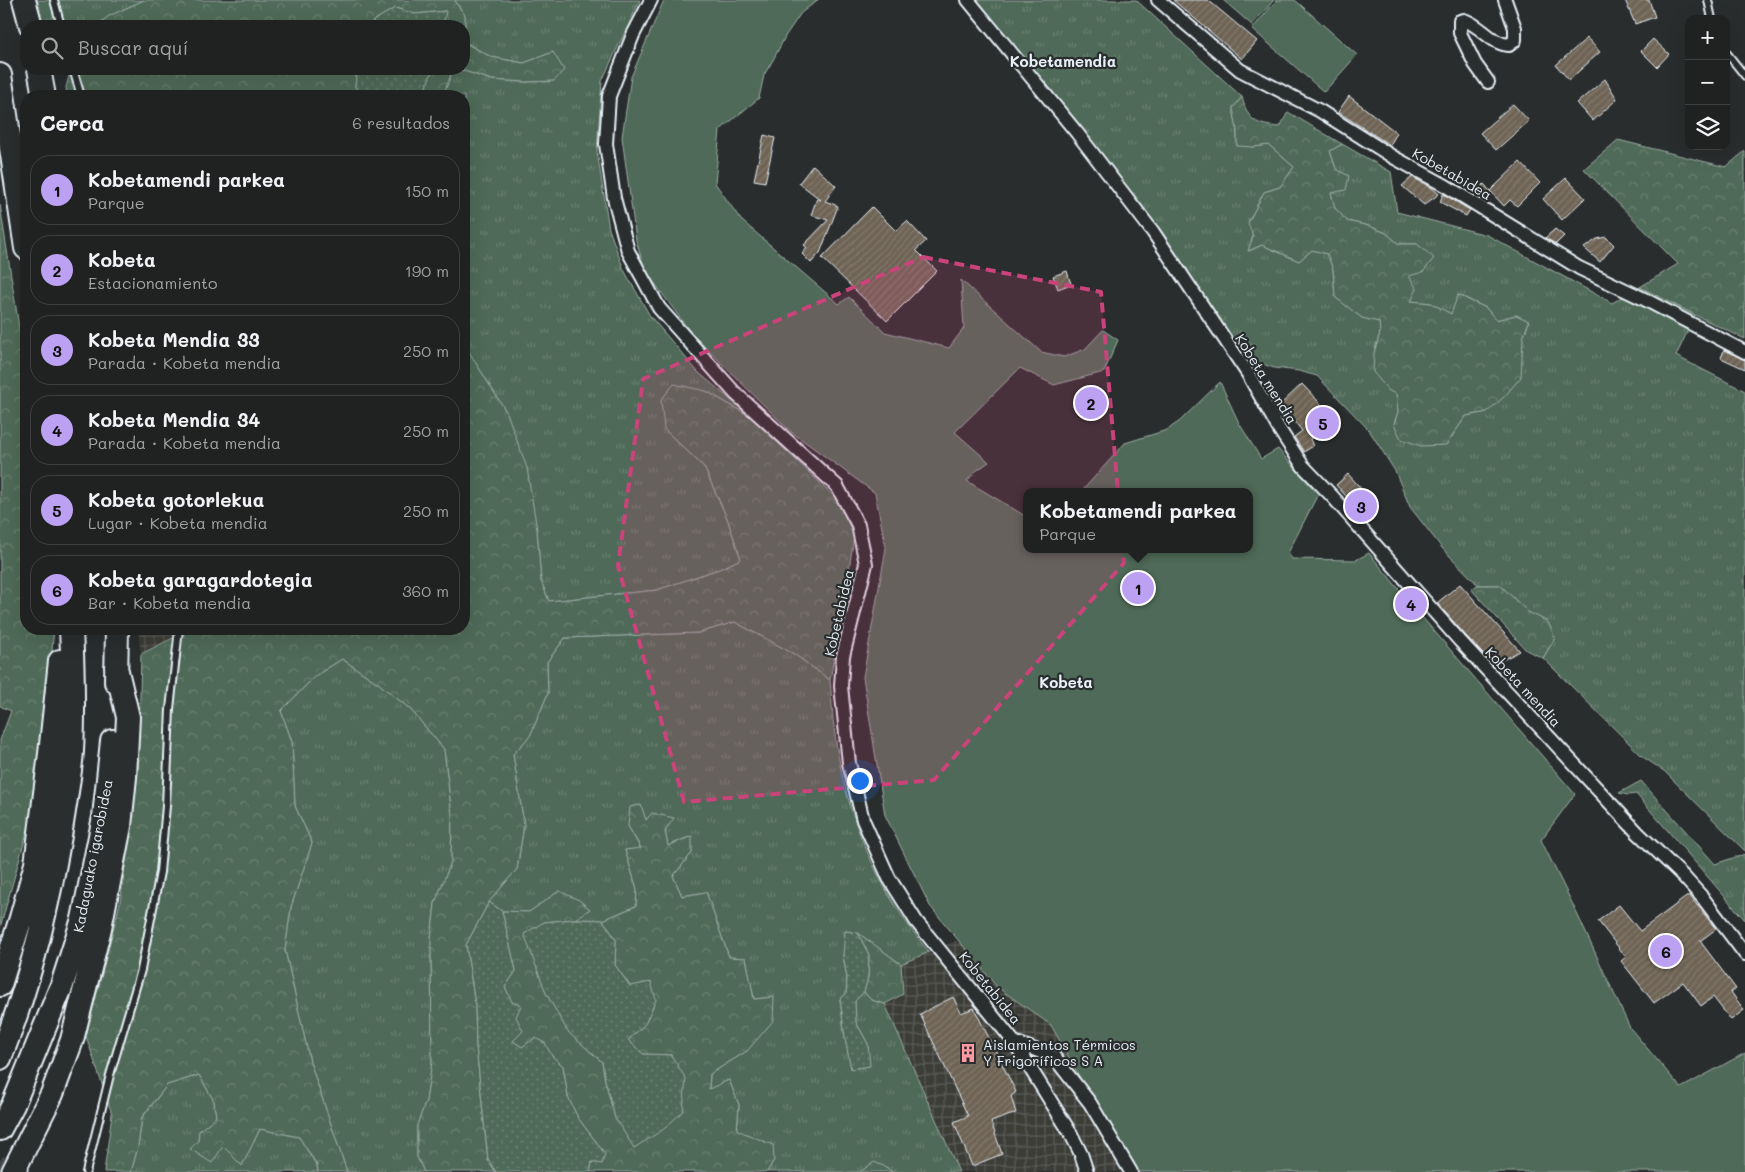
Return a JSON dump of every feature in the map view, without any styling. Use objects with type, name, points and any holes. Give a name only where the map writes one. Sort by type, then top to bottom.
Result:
[{"type":"highway","points":[[24,0],[29,20]]},
{"type":"highway","points":[[0,75],[20,208]]},
{"type":"highway","points":[[40,75],[43,90]]},
{"type":"highway","points":[[0,985],[36,864],[60,662],[68,635]]},
{"type":"highway","points":[[0,1058],[31,970],[45,916],[55,863],[72,752],[73,675],[70,635]]},
{"type":"highway","name":"Kadaguako igarobidea","points":[[0,1129],[13,1106],[58,993],[82,919],[106,800],[115,713],[117,635]]},
{"type":"highway","points":[[13,1172],[52,1094],[72,1040],[101,919],[120,826],[128,717],[116,667]]},
{"type":"street","name":"Kobetabidea","points":[[651,0],[633,35],[609,96],[606,144],[614,198],[628,251],[659,308],[735,392],[837,486],[858,525],[866,564],[843,656],[842,686],[849,763],[863,820],[889,878],[916,921],[1014,1042],[1071,1134],[1087,1172]]},
{"type":"street","name":"Kobeta mendia","points":[[968,0],[1077,133],[1153,232],[1248,374],[1279,429],[1303,466],[1332,496],[1460,641],[1631,826],[1683,876],[1702,897],[1745,954]]},
{"type":"street","name":"Kobetabidea","points":[[1158,0],[1240,70],[1320,111],[1579,268],[1644,299],[1745,352]]},
{"type":"street","points":[[1488,82],[1475,64],[1460,33],[1460,21],[1464,20],[1474,23],[1500,44],[1509,45],[1515,40],[1515,28],[1505,0]]},
{"type":"street","points":[[1014,1042],[1054,1058],[1090,1103],[1131,1172]]},
{"type":"lane","points":[[54,0],[59,20]]},
{"type":"lane","points":[[1708,0],[1711,15]]},
{"type":"lane","points":[[1730,57],[1745,76]]},
{"type":"lane","points":[[75,75],[79,90]]},
{"type":"lane","points":[[86,1172],[110,1075],[141,970],[160,872],[166,806],[170,710],[178,635]]},
{"type":"highlighted area","points":[[923,257],[1101,292],[1124,563],[934,780],[684,802],[618,566],[643,379]]},
{"type":"shaded area","points":[[139,635],[179,635],[141,654]]},
{"type":"shaded area","points":[[958,940],[997,987],[1051,1025],[1132,1172],[959,1172],[885,1004],[903,994],[901,964]]},
{"type":"green space","points":[[34,0],[144,0],[104,20],[39,20]]},
{"type":"green space","points":[[144,0],[456,0],[455,2],[465,15],[465,20],[444,20],[445,11],[415,14],[395,8],[375,20],[104,20]]},
{"type":"green space","points":[[456,0],[640,0],[602,81],[597,151],[609,229],[624,270],[650,316],[698,372],[751,417],[706,391],[664,429],[704,467],[727,518],[741,559],[722,568],[657,590],[549,601],[541,581],[537,530],[507,413],[470,354],[470,90],[445,90],[451,75],[470,75],[470,73],[492,80],[553,81],[553,52],[524,63],[491,57],[470,45],[470,20],[465,20],[465,15],[455,2]]},
{"type":"green space","points":[[664,0],[818,0],[801,13],[786,35],[764,75],[759,98],[720,130],[715,183],[741,220],[839,304],[849,297],[885,332],[949,348],[964,328],[961,280],[1041,352],[1064,357],[1085,349],[1103,330],[1118,340],[1104,372],[1054,385],[1020,368],[955,432],[989,462],[976,471],[967,481],[1023,515],[1023,553],[1253,553],[1253,488],[1085,488],[1125,443],[1167,430],[1180,421],[1220,382],[1239,423],[1261,459],[1278,449],[1318,494],[1288,553],[1292,559],[1356,560],[1369,553],[1575,794],[1541,840],[1630,1028],[1681,1088],[1745,1053],[1745,1172],[1132,1172],[1051,1025],[997,987],[930,906],[885,815],[863,677],[886,548],[875,493],[790,431],[691,333],[645,270],[636,240],[622,137],[631,77]]},
{"type":"green space","points":[[973,0],[1136,0],[1242,97],[1233,108],[1237,130],[1237,145],[1253,147],[1269,145],[1294,167],[1280,187],[1264,192],[1248,223],[1253,236],[1249,251],[1262,245],[1299,261],[1312,250],[1327,254],[1333,269],[1335,297],[1362,318],[1379,321],[1380,333],[1374,353],[1397,394],[1398,412],[1394,424],[1446,445],[1466,416],[1487,412],[1521,356],[1523,338],[1529,322],[1516,315],[1496,320],[1486,308],[1459,295],[1451,314],[1431,303],[1411,301],[1409,275],[1417,244],[1399,244],[1386,233],[1369,226],[1347,221],[1335,208],[1331,193],[1336,169],[1330,151],[1342,144],[1391,172],[1397,212],[1487,235],[1612,303],[1640,287],[1695,315],[1676,356],[1745,391],[1745,851],[1664,771],[1643,757],[1543,658],[1555,638],[1548,622],[1528,612],[1500,585],[1478,585],[1442,548],[1410,507],[1395,471],[1369,430],[1317,376],[1299,371],[1274,368],[1246,358],[1139,201]]},
{"type":"green space","points":[[1223,0],[1274,0],[1252,25]]},
{"type":"green space","points":[[1277,0],[1295,0],[1357,55],[1324,92],[1252,29]]},
{"type":"green space","points":[[395,8],[415,14],[446,11],[444,20],[375,20]]},
{"type":"green space","points":[[470,46],[491,57],[524,63],[553,52],[564,70],[554,81],[492,80],[470,73]]},
{"type":"green space","points":[[69,75],[356,75],[355,87],[358,90],[66,90]]},
{"type":"green space","points":[[356,75],[431,75],[425,90],[358,90],[355,87]]},
{"type":"green space","points":[[431,75],[451,75],[445,90],[425,90]]},
{"type":"green space","points":[[1242,97],[1250,117],[1259,123],[1280,127],[1288,112],[1342,144],[1330,151],[1336,169],[1349,176],[1346,190],[1331,193],[1335,208],[1347,221],[1369,226],[1386,233],[1399,244],[1417,244],[1434,258],[1423,272],[1409,276],[1417,289],[1411,301],[1431,303],[1451,314],[1458,295],[1486,308],[1496,320],[1516,315],[1529,321],[1523,338],[1521,377],[1504,397],[1487,412],[1466,416],[1446,445],[1421,446],[1401,439],[1394,424],[1398,412],[1396,394],[1389,391],[1373,372],[1374,353],[1380,333],[1379,322],[1362,318],[1335,297],[1333,269],[1327,254],[1312,250],[1299,261],[1262,245],[1248,251],[1253,236],[1248,223],[1264,192],[1280,187],[1294,167],[1269,145],[1237,146],[1237,130],[1233,108]]},
{"type":"green space","points":[[1618,140],[1726,167],[1745,151],[1745,339],[1640,287],[1678,264],[1584,169]]},
{"type":"green space","points":[[0,205],[20,333],[20,635],[53,635],[44,732],[31,818],[0,928],[0,740],[11,711],[0,706]]},
{"type":"green space","points":[[470,354],[507,413],[527,468],[537,530],[541,581],[549,601],[657,590],[722,568],[741,559],[727,518],[704,467],[664,429],[661,400],[674,384],[706,391],[751,417],[840,502],[854,536],[830,680],[794,654],[735,622],[698,633],[565,638],[547,662],[548,693],[530,736],[513,754],[524,825],[517,869],[489,902],[466,945],[475,1004],[476,1046],[488,1160],[496,1172],[424,1172],[417,1157],[417,1125],[426,1101],[432,1062],[431,939],[435,903],[451,862],[452,815],[444,749],[410,709],[378,683],[342,659],[315,676],[281,711],[292,742],[295,806],[312,843],[291,907],[285,950],[310,1062],[347,1172],[318,1172],[317,1165],[299,1137],[260,1129],[242,1166],[223,1146],[212,1163],[190,1149],[198,1141],[199,1131],[216,1117],[214,1101],[199,1075],[167,1085],[142,1117],[138,1147],[131,1172],[104,1172],[112,1114],[86,1036],[120,903],[138,774],[141,654],[179,635],[470,635]]},
{"type":"green space","points":[[1478,585],[1500,585],[1528,612],[1548,622],[1555,638],[1543,658],[1526,650],[1471,589]]},
{"type":"green space","points":[[735,622],[794,654],[830,680],[834,727],[840,764],[855,822],[879,877],[910,928],[929,952],[901,964],[858,933],[843,955],[847,978],[846,994],[840,999],[851,1068],[868,1044],[856,1022],[855,1000],[864,992],[871,1000],[885,1004],[959,1172],[892,1172],[886,1167],[860,1172],[767,1172],[774,1160],[737,1130],[739,1105],[729,1080],[709,1090],[710,1074],[747,1051],[774,997],[754,999],[746,958],[729,957],[706,892],[682,896],[673,876],[692,853],[691,836],[668,846],[665,831],[673,818],[646,821],[628,826],[641,849],[625,850],[637,889],[636,906],[603,920],[575,919],[590,909],[559,891],[529,912],[502,911],[489,902],[517,869],[524,825],[513,754],[530,736],[548,693],[547,662],[565,638],[698,633]]},
{"type":"green space","points":[[342,659],[378,683],[410,709],[444,749],[452,815],[451,862],[435,903],[431,939],[432,1062],[426,1101],[417,1126],[417,1156],[424,1172],[347,1172],[310,1062],[285,950],[291,907],[312,843],[295,806],[292,742],[281,711],[315,676]]},
{"type":"green space","points":[[1641,781],[1715,864],[1745,854],[1745,920],[1636,794],[1619,793]]},
{"type":"green space","points":[[641,805],[646,820],[652,813],[674,818],[665,831],[668,846],[692,836],[692,853],[673,876],[682,896],[706,892],[729,957],[746,958],[754,999],[774,997],[773,1021],[747,1051],[710,1074],[709,1089],[729,1080],[739,1105],[737,1130],[773,1145],[774,1160],[767,1172],[590,1172],[592,1162],[605,1154],[578,1118],[568,1097],[563,1066],[552,1056],[544,1043],[535,1039],[522,1047],[513,1041],[514,1013],[505,987],[516,971],[502,911],[529,912],[559,891],[579,900],[590,909],[575,919],[544,922],[546,993],[568,1031],[602,1062],[615,1118],[635,1148],[671,1055],[643,1054],[628,1040],[645,1024],[630,986],[615,965],[616,940],[603,920],[636,906],[637,889],[625,850],[641,848],[628,826],[630,807]]},
{"type":"green space","points":[[489,902],[502,911],[516,971],[505,987],[512,1002],[521,1005],[516,1017],[523,1031],[513,1041],[522,1047],[535,1038],[545,1043],[552,1056],[563,1066],[568,1097],[578,1118],[605,1154],[602,1164],[592,1162],[590,1172],[496,1172],[488,1160],[476,1046],[475,1004],[466,945]]},
{"type":"green space","points":[[575,919],[603,920],[616,940],[615,965],[630,986],[651,982],[656,1000],[645,1024],[628,1040],[643,1054],[671,1055],[686,1079],[683,1111],[664,1129],[634,1148],[615,1118],[602,1062],[568,1032],[546,993],[524,934],[544,922]]},
{"type":"green space","points":[[845,931],[858,933],[869,955],[868,977],[864,992],[855,1001],[856,1022],[868,1044],[870,1066],[851,1069],[840,999],[846,994],[847,978],[843,955]]},
{"type":"green space","points":[[858,933],[901,964],[903,994],[885,1004],[871,1000],[864,992],[868,977],[869,955]]},
{"type":"green space","points":[[199,1075],[214,1101],[216,1117],[199,1131],[198,1141],[190,1149],[223,1145],[242,1165],[260,1129],[299,1137],[317,1166],[318,1172],[131,1172],[138,1147],[142,1118],[167,1085]]},
{"type":"green space","points":[[874,1162],[886,1167],[892,1172],[860,1172]]},
{"type":"building","points":[[1173,0],[1208,0],[1257,41],[1242,59]]},
{"type":"building","points":[[1625,0],[1649,0],[1655,17],[1635,24]]},
{"type":"building","points":[[1587,38],[1600,52],[1569,80],[1556,65]]},
{"type":"building","points":[[1653,39],[1669,54],[1657,67],[1641,51]]},
{"type":"building","points":[[1605,79],[1617,99],[1593,121],[1577,103]]},
{"type":"building","points":[[1349,96],[1397,133],[1390,145],[1338,112]]},
{"type":"building","points":[[1513,104],[1529,121],[1496,150],[1480,133]]},
{"type":"building","points":[[764,135],[775,138],[765,182],[754,180]]},
{"type":"building","points":[[1520,162],[1540,183],[1517,206],[1510,200],[1504,206],[1492,193],[1485,200],[1474,193],[1484,184],[1490,191]]},
{"type":"building","points":[[813,165],[836,186],[825,201],[838,206],[820,253],[811,263],[802,254],[807,248],[804,245],[828,220],[811,215],[817,198],[821,200],[799,183]]},
{"type":"building","points":[[1412,177],[1439,194],[1424,205],[1402,186]]},
{"type":"building","points":[[1566,178],[1585,198],[1562,220],[1543,199]]},
{"type":"building","points":[[1443,194],[1470,210],[1466,216],[1440,202]]},
{"type":"building","points":[[872,207],[896,231],[907,221],[926,241],[916,250],[937,271],[887,321],[822,258]]},
{"type":"building","points":[[1555,229],[1564,236],[1556,244],[1545,238]]},
{"type":"building","points":[[1606,237],[1614,245],[1600,262],[1584,248],[1597,239]]},
{"type":"building","points":[[1067,271],[1071,284],[1058,289],[1053,276]]},
{"type":"building","points":[[1724,350],[1745,360],[1745,369],[1721,358]]},
{"type":"building","points":[[1302,384],[1334,418],[1310,439],[1313,446],[1304,452],[1294,437],[1302,431],[1281,404]]},
{"type":"building","points":[[1348,474],[1366,494],[1354,505],[1336,485]]},
{"type":"building","points":[[1460,584],[1520,651],[1493,665],[1466,636],[1437,603]]},
{"type":"building","points":[[1689,895],[1716,929],[1700,941],[1736,989],[1731,992],[1744,1010],[1731,1020],[1713,997],[1701,1006],[1683,982],[1654,1003],[1621,961],[1626,957],[1598,921],[1619,905],[1640,931]]},
{"type":"building","name":"Aislamientos Térmicos Y Frigoríficos S A","points":[[953,997],[961,1013],[974,1008],[1016,1092],[1011,1096],[1016,1113],[991,1122],[1002,1154],[972,1166],[954,1122],[968,1116],[920,1014]]},
{"type":"tunnel","points":[[0,1161],[18,1172]]},
{"type":"place","name":"Kobeta","points":[[1091,403]]},
{"type":"place","name":"Kobeta gotorlekua","points":[[1323,423]]},
{"type":"place","name":"Kobeta Mendia 33","points":[[1361,506]]},
{"type":"place","name":"Kobetamendi parkea","points":[[1138,588]]},
{"type":"place","name":"Kobeta Mendia 34","points":[[1411,604]]},
{"type":"place","name":"Kobeta garagardotegia","points":[[1666,951]]},
{"type":"place","name":"Aislamientos Térmicos Y Frigoríficos S A","points":[[968,1053]]},
{"type":"district","name":"Kobetamendia","points":[[1063,62]]},
{"type":"district","name":"Kobeta","points":[[1066,683]]}]
